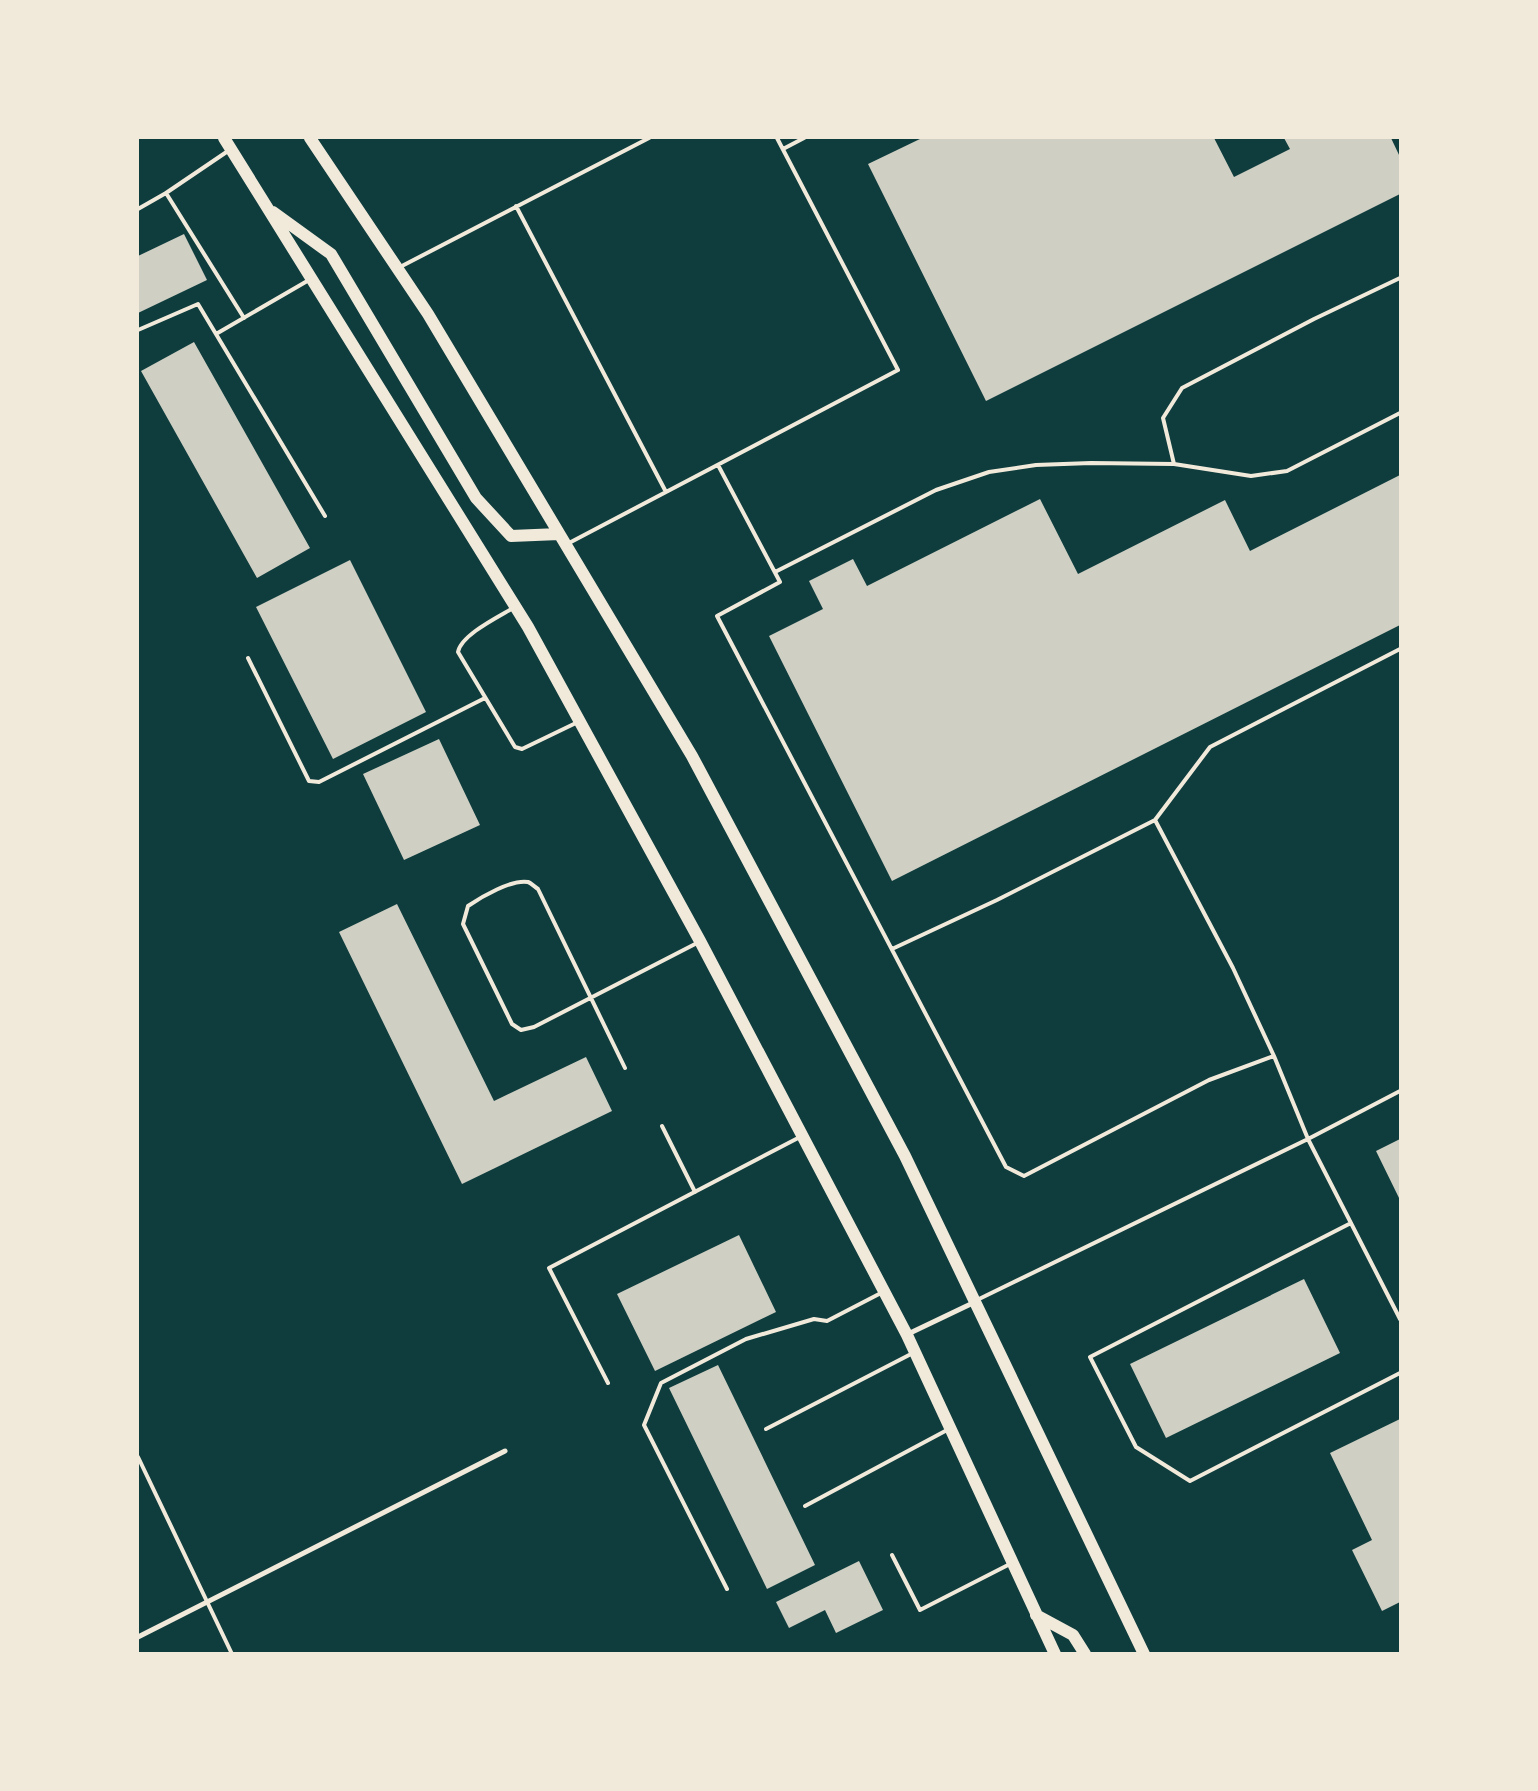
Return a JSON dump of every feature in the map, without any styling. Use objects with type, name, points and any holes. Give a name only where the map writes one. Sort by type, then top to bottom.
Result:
[{"type":"main road","points":[[224,138],[515,606],[700,941],[916,1352],[1055,1654]]},
{"type":"main road","points":[[314,139],[433,323],[559,534],[567,544],[692,756],[906,1156],[1144,1654]]},
{"type":"main road","points":[[267,208],[331,254],[476,498],[511,536],[559,534]]},
{"type":"main road","points":[[1036,1615],[1073,1635],[1084,1654]]},
{"type":"street","points":[[907,1334],[975,1301]]},
{"type":"street","points":[[138,1638],[505,1451]]},
{"type":"lane","points":[[397,268],[649,138]]},
{"type":"lane","points":[[567,544],[898,370],[777,138]]},
{"type":"lane","points":[[783,149],[804,138]]},
{"type":"lane","points":[[138,209],[166,193],[231,149]]},
{"type":"lane","points":[[166,193],[244,318]]},
{"type":"lane","points":[[516,206],[666,492]]},
{"type":"lane","points":[[216,334],[311,278]]},
{"type":"lane","points":[[1174,464],[1163,418],[1182,388],[1314,318],[1400,278]]},
{"type":"lane","points":[[138,330],[198,304],[325,516]]},
{"type":"lane","points":[[775,572],[936,490],[989,472],[1036,465],[1174,464],[1251,476],[1287,471],[1400,414]]},
{"type":"lane","points":[[718,465],[780,582],[716,616],[1006,1167],[1024,1176],[1208,1080],[1274,1056]]},
{"type":"lane","points":[[515,606],[471,634],[459,645],[458,652],[509,740],[515,747],[522,749],[579,721]]},
{"type":"lane","points":[[892,950],[997,900],[1155,820],[1210,746],[1400,649]]},
{"type":"lane","points":[[248,658],[309,781],[319,782],[485,698]]},
{"type":"lane","points":[[1155,820],[1233,968],[1274,1056],[1308,1139],[1400,1318]]},
{"type":"lane","points":[[625,1068],[589,998],[538,889],[529,882],[518,882],[484,896],[468,906],[463,924],[512,1024],[521,1030],[534,1027],[589,998],[700,941]]},
{"type":"lane","points":[[975,1301],[1308,1139],[1400,1091]]},
{"type":"lane","points":[[662,1126],[695,1192]]},
{"type":"lane","points":[[608,1383],[548,1268],[802,1136]]},
{"type":"lane","points":[[1351,1223],[1090,1357],[1136,1448],[1190,1481],[1400,1373]]},
{"type":"lane","points":[[727,1590],[644,1425],[660,1383],[746,1339],[814,1319],[827,1321],[884,1291]]},
{"type":"lane","points":[[766,1428],[916,1352]]},
{"type":"lane","points":[[805,1506],[950,1428]]},
{"type":"lane","points":[[138,1457],[232,1654]]},
{"type":"lane","points":[[892,1555],[920,1610],[1012,1563]]},
{"type":"building","points":[[922,138],[1214,138],[1234,177],[1290,149],[1284,138],[1391,138],[1400,157],[1400,194],[986,401],[868,164]]},
{"type":"building","points":[[184,234],[207,280],[138,313],[138,256]]},
{"type":"building","points":[[194,342],[310,548],[257,578],[141,371]]},
{"type":"building","points":[[1400,475],[1400,625],[892,881],[769,636],[823,609],[809,581],[853,559],[867,586],[1040,499],[1078,574],[1225,500],[1250,551]]},
{"type":"building","points":[[350,560],[426,712],[333,759],[256,607]]},
{"type":"building","points":[[439,739],[480,825],[404,860],[363,774]]},
{"type":"building","points":[[397,904],[494,1101],[586,1057],[612,1111],[462,1184],[339,932]]},
{"type":"building","points":[[1400,1139],[1400,1200],[1376,1151]]},
{"type":"building","points":[[739,1235],[776,1312],[655,1371],[617,1294]]},
{"type":"building","points":[[1304,1279],[1340,1353],[1166,1438],[1130,1364]]},
{"type":"building","points":[[718,1365],[815,1565],[767,1589],[669,1388]]},
{"type":"building","points":[[1400,1419],[1400,1602],[1382,1611],[1352,1550],[1372,1540],[1330,1453]]},
{"type":"building","points":[[859,1561],[883,1610],[836,1633],[825,1610],[789,1628],[776,1602]]}]
